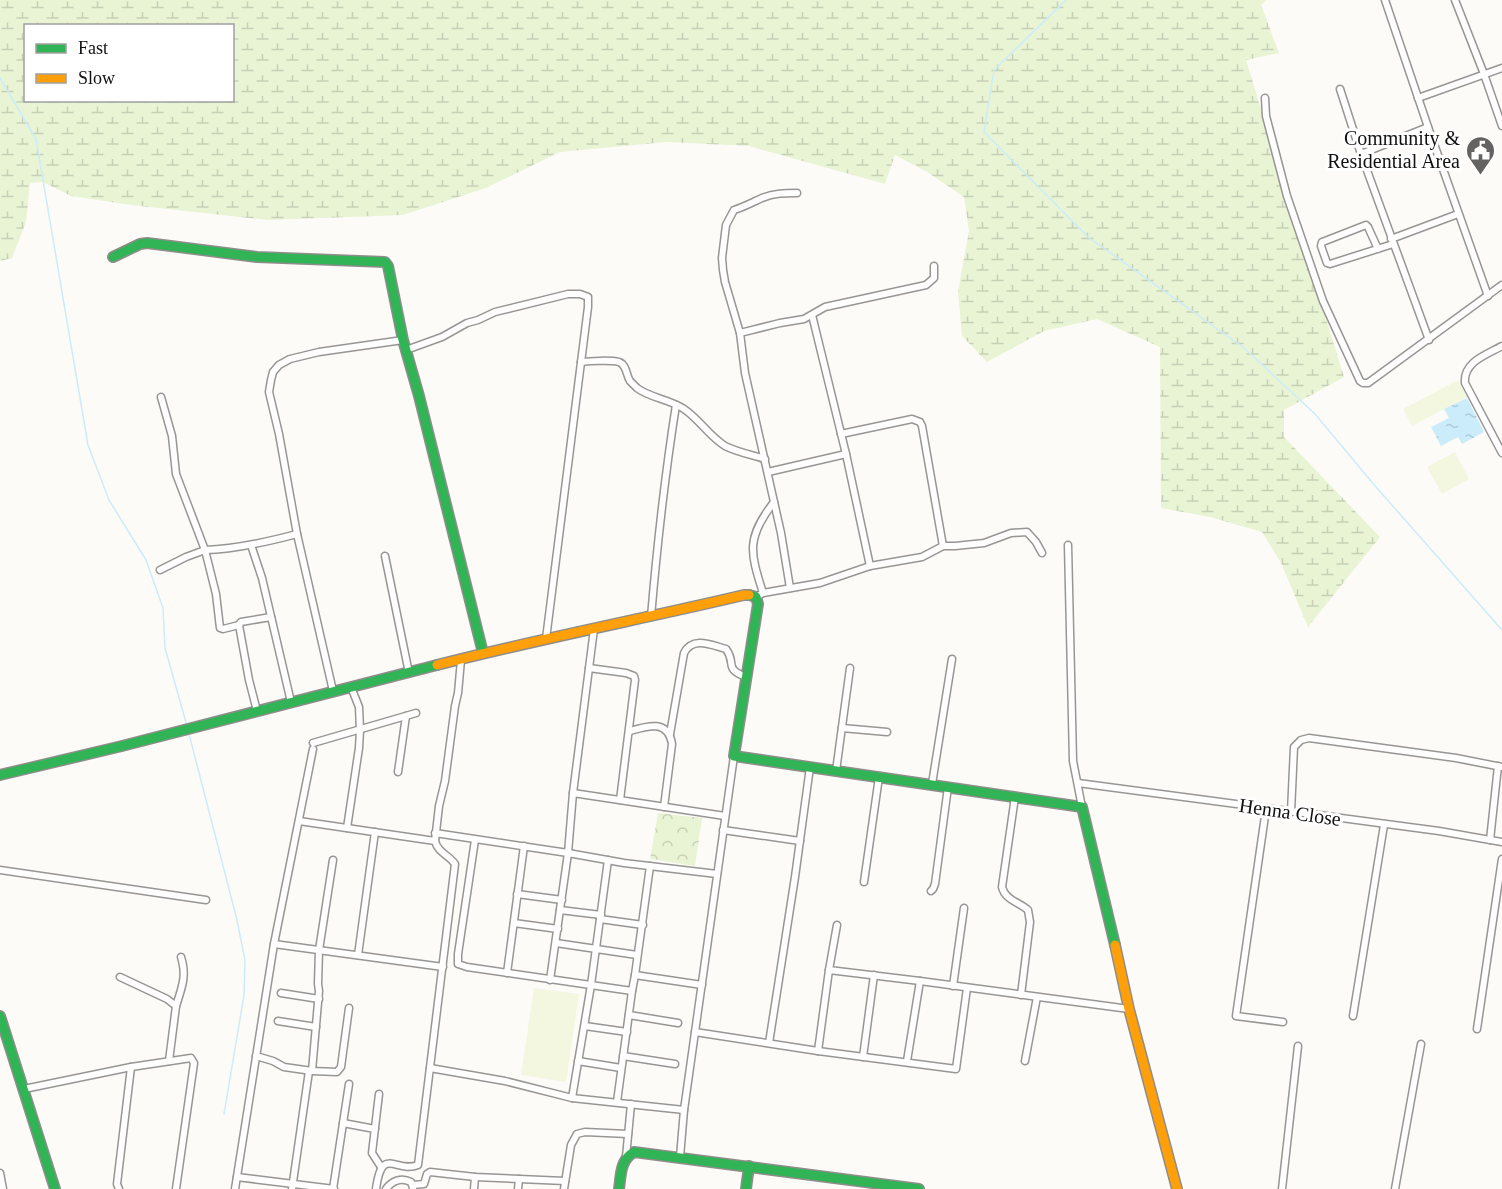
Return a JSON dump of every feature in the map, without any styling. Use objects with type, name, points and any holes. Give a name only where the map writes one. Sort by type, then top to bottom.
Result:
[{"type":"street","points":[[1385,0],[1488,296]]},
{"type":"street","points":[[1455,0],[1502,126]]},
{"type":"street","points":[[1418,98],[1502,68]]},
{"type":"street","points":[[1340,89],[1361,154],[1429,340]]},
{"type":"street","points":[[1265,98],[1266,116],[1287,196],[1323,301],[1360,381],[1368,383],[1502,285]]},
{"type":"street","points":[[1361,154],[1428,127]]},
{"type":"street","points":[[790,588],[768,472],[745,373],[740,333],[725,282],[722,258],[726,225],[734,210],[772,195],[797,194]]},
{"type":"street","points":[[1377,249],[1365,225],[1324,241],[1321,246],[1327,264],[1330,264],[1377,249],[1458,214]]},
{"type":"street","points":[[113,257],[147,243],[257,256],[385,262],[388,266],[403,339],[483,653]]},
{"type":"street","points":[[740,333],[804,319],[825,307],[926,285],[933,278],[934,266]]},
{"type":"street","points":[[406,350],[442,337],[467,323],[495,312],[568,294],[588,297],[546,639]]},
{"type":"street","points":[[812,315],[842,434],[870,566]]},
{"type":"street","points":[[333,692],[297,534],[269,392],[273,372],[279,365],[290,359],[319,352],[403,339]]},
{"type":"street","points":[[1502,346],[1472,363],[1464,378],[1502,453]]},
{"type":"street","points":[[581,362],[618,362],[624,366],[631,382],[639,389],[665,399],[693,415],[725,445],[765,459]]},
{"type":"street","points":[[161,397],[172,436],[176,474],[205,550],[216,594],[220,628],[271,617]]},
{"type":"street","points":[[651,617],[665,480],[676,405]]},
{"type":"street","points":[[842,434],[912,419],[920,422],[943,546]]},
{"type":"street","points":[[768,472],[846,454]]},
{"type":"street","points":[[680,1157],[684,1110],[723,830],[760,595],[752,549],[761,519],[774,502]]},
{"type":"street","points":[[0,775],[483,653],[744,595],[760,595],[820,583],[870,566],[922,557],[943,546],[984,543],[1011,533],[1027,532],[1042,553]]},
{"type":"street","points":[[160,570],[205,550],[224,550],[297,534]]},
{"type":"street","points":[[251,545],[262,578],[291,702]]},
{"type":"street","points":[[1068,545],[1073,761],[1129,1009],[1177,1189]]},
{"type":"street","points":[[385,556],[409,673]]},
{"type":"street","points":[[239,625],[256,711]]},
{"type":"street","points":[[550,980],[568,853],[573,793],[594,629]]},
{"type":"street","points":[[664,807],[672,744],[670,734],[684,653],[688,646],[701,643],[726,649],[735,673],[746,677]]},
{"type":"street","points":[[932,784],[952,659]]},
{"type":"street","points":[[381,1167],[391,1164],[414,1167],[418,1165],[455,864],[440,852],[436,846],[435,837],[458,693],[461,660]]},
{"type":"street","points":[[589,668],[634,676],[635,687],[620,800]]},
{"type":"street","points":[[836,771],[850,668]]},
{"type":"street","points":[[347,828],[360,730],[359,707],[351,687]]},
{"type":"street","points":[[235,1189],[274,944],[313,746],[416,713]]},
{"type":"street","points":[[398,772],[406,716]]},
{"type":"street","points":[[630,731],[658,726],[670,734]]},
{"type":"street","points":[[842,728],[888,732]]},
{"type":"street","points":[[1291,812],[1294,747],[1301,740],[1309,738],[1456,758],[1500,766],[1490,840]]},
{"type":"street","points":[[734,756],[1082,807]]},
{"type":"street","points":[[769,1043],[810,766]]},
{"type":"street","points":[[864,882],[879,777]]},
{"type":"street","name":"Henna Close","points":[[1078,783],[1439,831],[1502,842]]},
{"type":"street","points":[[931,891],[935,884],[948,787]]},
{"type":"street","points":[[573,793],[725,816]]},
{"type":"street","points":[[1015,797],[1002,887],[1008,898],[1028,910],[1030,922],[1021,995]]},
{"type":"street","points":[[1266,809],[1236,1016],[1283,1022]]},
{"type":"street","points":[[299,821],[375,832],[524,846],[717,874]]},
{"type":"street","points":[[1353,1016],[1384,825]]},
{"type":"street","points":[[723,830],[800,841]]},
{"type":"street","points":[[358,955],[375,832]]},
{"type":"street","points":[[475,840],[458,964],[632,991]]},
{"type":"street","points":[[507,973],[524,846]]},
{"type":"street","points":[[1477,1029],[1502,859]]},
{"type":"street","points":[[292,1187],[316,1028],[319,999],[319,950],[333,860]]},
{"type":"street","points":[[572,1098],[585,1026],[608,860]]},
{"type":"street","points":[[617,1102],[650,866]]},
{"type":"street","points":[[0,870],[206,900]]},
{"type":"street","points":[[518,894],[562,900]]},
{"type":"street","points":[[953,986],[964,908]]},
{"type":"street","points":[[560,910],[643,925]]},
{"type":"street","points":[[514,923],[558,929]]},
{"type":"street","points":[[818,1051],[837,925]]},
{"type":"street","points":[[556,943],[637,955]]},
{"type":"street","points":[[274,944],[443,967]]},
{"type":"street","points":[[169,1061],[176,1006],[185,978],[181,957]]},
{"type":"street","points":[[829,970],[1129,1009]]},
{"type":"street","points":[[635,975],[702,985]]},
{"type":"street","points":[[863,1057],[874,975]]},
{"type":"street","points":[[120,977],[167,999],[176,1006]]},
{"type":"street","points":[[907,1061],[920,981]]},
{"type":"street","points":[[695,1032],[956,1069],[967,988]]},
{"type":"street","points":[[281,993],[319,999]]},
{"type":"street","points":[[1025,1061],[1037,998]]},
{"type":"street","points":[[256,1056],[284,1067],[334,1073],[339,1070],[349,1008]]},
{"type":"street","points":[[629,1015],[678,1023]]},
{"type":"street","points":[[0,1016],[55,1189]]},
{"type":"street","points":[[278,1021],[316,1028]]},
{"type":"street","points":[[585,1026],[627,1032]]},
{"type":"street","points":[[1395,1189],[1421,1044]]},
{"type":"street","points":[[1282,1189],[1298,1046]]},
{"type":"street","points":[[623,1056],[675,1064]]},
{"type":"street","points":[[24,1089],[131,1067],[189,1058],[193,1060],[176,1189]]},
{"type":"street","points":[[579,1060],[621,1068]]},
{"type":"street","points":[[119,1189],[117,1184],[131,1067]]},
{"type":"street","points":[[430,1068],[505,1081],[572,1098],[684,1110]]},
{"type":"street","points":[[237,1177],[292,1187],[334,1189],[349,1084]]},
{"type":"street","points":[[379,1094],[372,1153],[381,1167]]},
{"type":"street","points":[[620,1189],[631,1104]]},
{"type":"street","points":[[343,1123],[375,1129]]},
{"type":"street","points":[[564,1189],[571,1145],[577,1134],[585,1132],[628,1134]]},
{"type":"street","points":[[626,1156],[634,1152],[680,1157],[919,1189]]},
{"type":"street","points":[[746,1189],[749,1166]]},
{"type":"street","points":[[376,1189],[381,1167]]},
{"type":"street","points":[[386,1189],[400,1179],[407,1180],[413,1187],[424,1186],[427,1174],[430,1172],[475,1177],[565,1180]]},
{"type":"street","points":[[0,1173],[3,1189]]},
{"type":"street","points":[[474,1189],[475,1177]]},
{"type":"street","points":[[518,1189],[519,1179]]},
{"type":"green space","points":[[0,0],[1266,0],[1261,5],[1279,53],[1246,60],[1344,377],[1284,410],[1284,437],[1380,537],[1308,627],[1281,563],[1262,532],[1210,517],[1161,508],[1160,347],[1097,319],[1044,331],[987,362],[962,336],[958,291],[969,231],[964,197],[927,172],[895,155],[885,184],[749,146],[666,142],[560,152],[486,188],[403,215],[268,220],[71,196],[43,182],[30,183],[26,222],[12,258],[0,261]]},
{"type":"green space","points":[[1458,380],[1467,397],[1412,426],[1403,409]]},
{"type":"green space","points":[[1455,452],[1469,479],[1442,494],[1427,467]]},
{"type":"green space","points":[[658,813],[702,818],[695,866],[650,859]]},
{"type":"green space","points":[[534,988],[579,994],[566,1082],[521,1075]]},
{"type":"water","points":[[1467,398],[1484,432],[1462,444],[1458,437],[1441,446],[1431,427],[1449,418],[1444,409]]},
{"type":"waterway","points":[[1066,0],[994,70],[984,132],[1088,237],[1244,348],[1315,414],[1502,630]]},
{"type":"waterway","points":[[0,78],[36,139],[88,445],[109,500],[146,560],[163,608],[165,648],[187,726]]},
{"type":"waterway","points":[[189,734],[237,920],[245,960],[244,995],[224,1114]]},
{"type":"traffic: fast","points":[[113,257],[147,243],[257,257],[385,262],[388,266],[403,340],[483,653]]},
{"type":"traffic: fast","points":[[749,595],[756,597],[758,604],[734,756],[1082,807],[1115,945]]},
{"type":"traffic: fast","points":[[0,775],[437,665]]},
{"type":"traffic: fast","points":[[0,1016],[55,1189]]},
{"type":"traffic: fast","points":[[619,1189],[626,1159],[634,1152],[919,1189]]},
{"type":"traffic: fast","points":[[746,1189],[749,1166]]},
{"type":"traffic: slow","points":[[437,665],[749,595]]},
{"type":"traffic: slow","points":[[1115,945],[1129,1009],[1177,1189]]},
{"type":"place","name":"Community & Residential Area","points":[[1481,176]]}]
